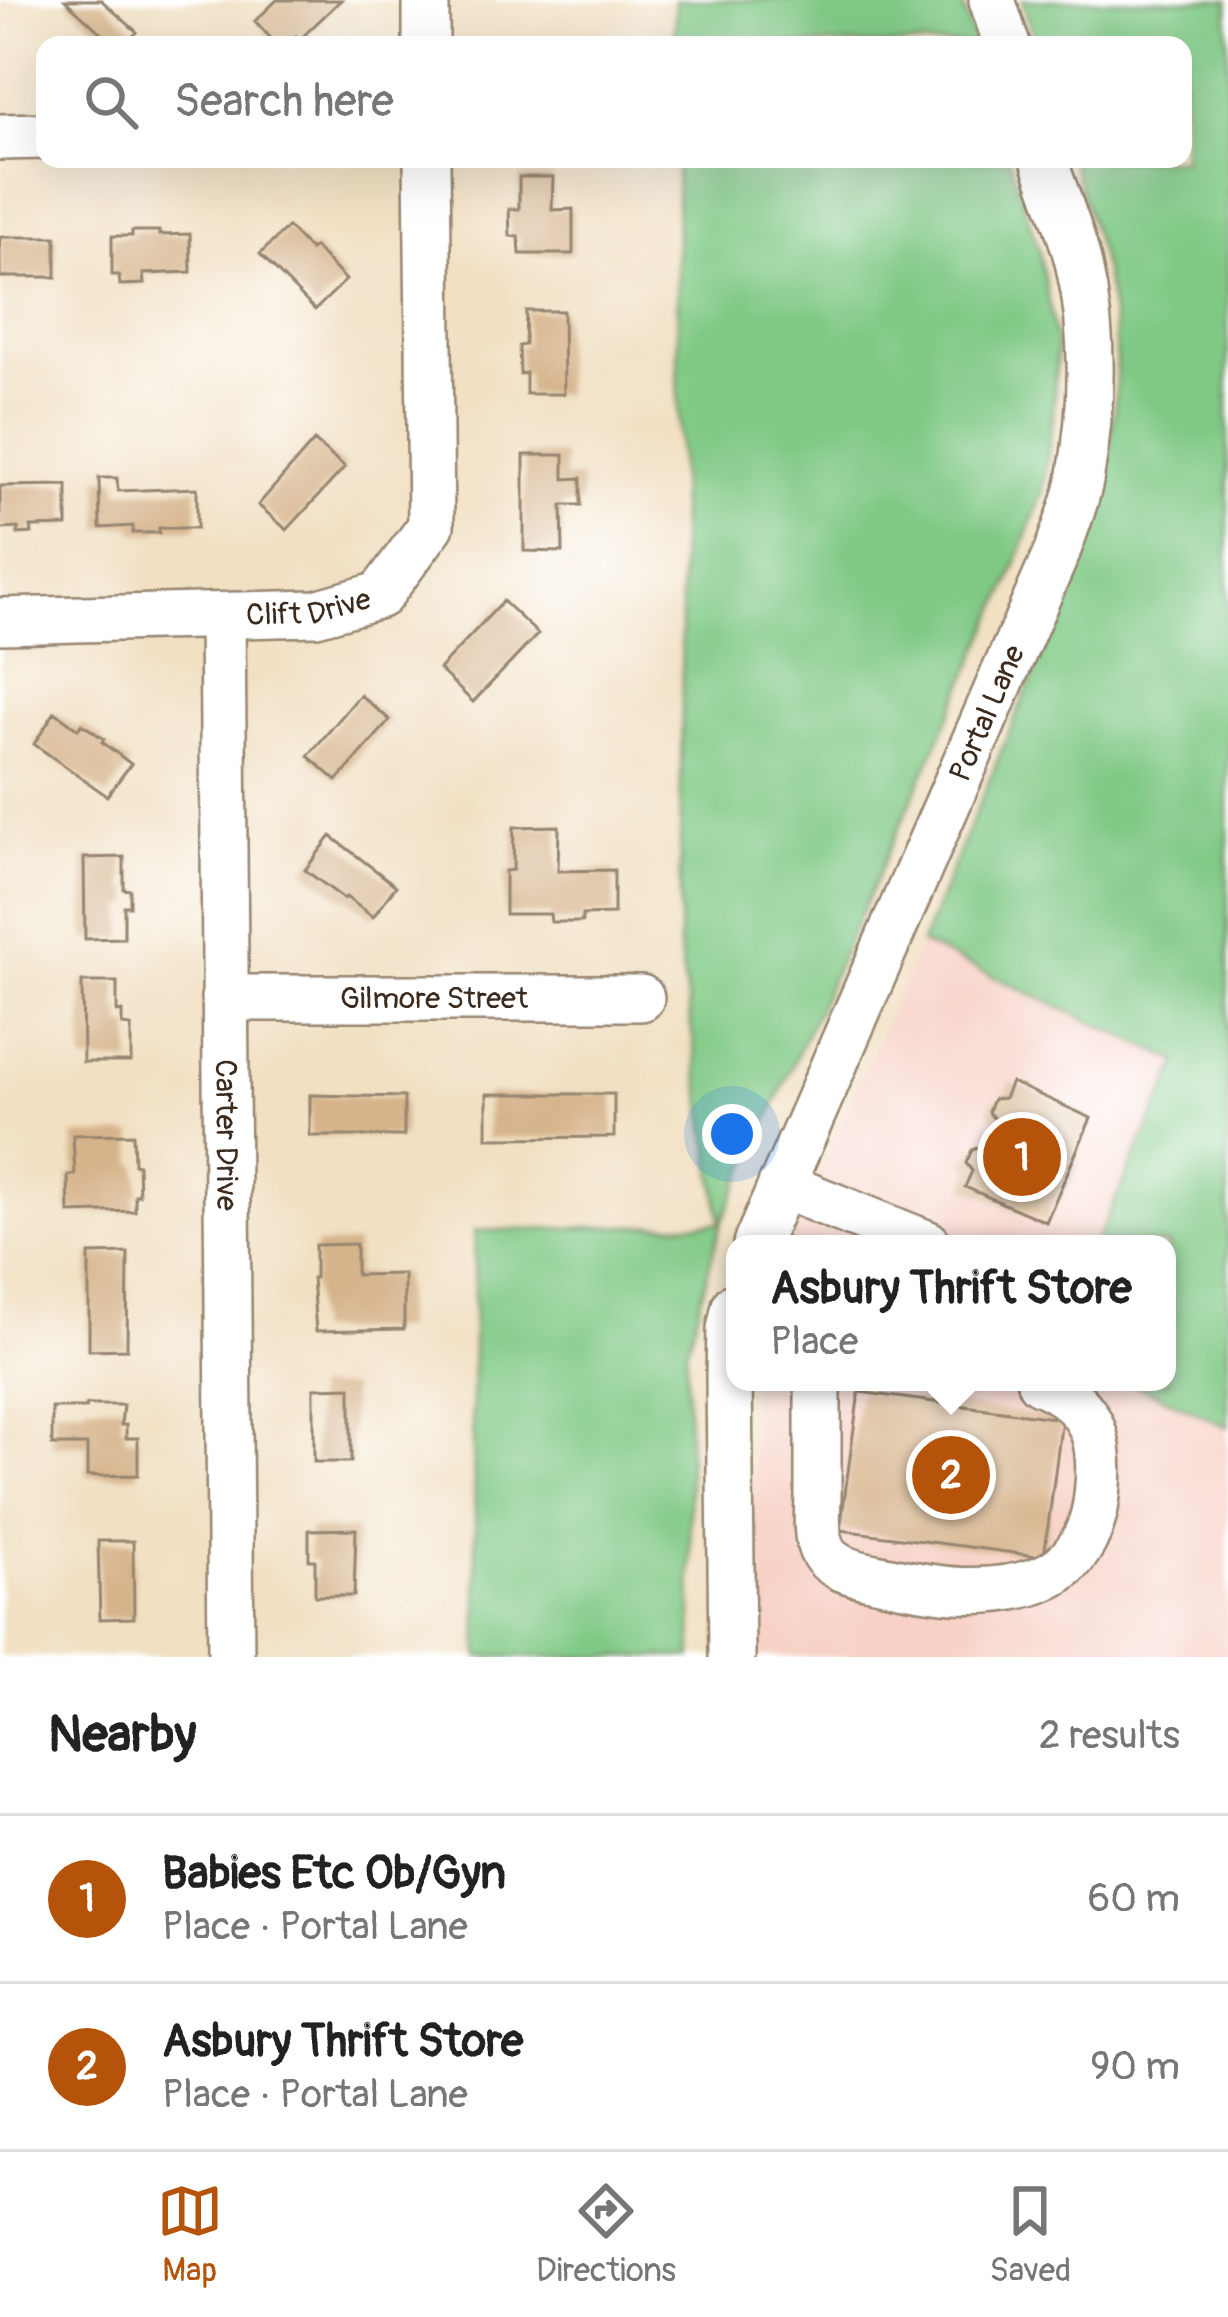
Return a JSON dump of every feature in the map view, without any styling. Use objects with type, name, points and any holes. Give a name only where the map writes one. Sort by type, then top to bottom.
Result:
[{"type":"street","points":[[426,0],[426,36]]},
{"type":"street","points":[[992,0],[1004,36]]},
{"type":"street","points":[[0,137],[36,136]]},
{"type":"street","name":"Clift Drive","points":[[0,620],[316,613],[380,595],[431,526],[427,168]]},
{"type":"street","name":"Portal Lane","points":[[760,1235],[1057,552],[1079,485],[1088,423],[1086,317],[1079,266],[1047,168]]},
{"type":"street","name":"Carter Drive","points":[[222,616],[231,1657]]},
{"type":"street","name":"Gilmore Street","points":[[224,998],[641,998]]},
{"type":"street","points":[[781,1186],[905,1235]]},
{"type":"street","points":[[732,1657],[733,1391]]},
{"type":"street","points":[[818,1391],[822,1550],[841,1568],[970,1593],[1041,1579],[1071,1560],[1092,1527],[1101,1468],[1099,1446],[1075,1402],[1060,1391]]},
{"type":"shaded area","points":[[921,943],[1180,1062],[1099,1235],[791,1235]]},
{"type":"shaded area","points":[[751,1391],[1150,1391],[1228,1427],[1228,1657],[755,1657]]},
{"type":"green space","points":[[675,0],[961,0],[972,36],[675,36]]},
{"type":"green space","points":[[1022,0],[1228,0],[1228,1427],[1150,1391],[1176,1391],[1176,1235],[1099,1235],[1179,1062],[921,943],[1093,532],[1105,481],[1115,400],[1113,321],[1101,259],[1074,168],[1192,168],[1192,36],[1033,36]]},
{"type":"green space","points":[[676,168],[1012,168],[1039,250],[1057,347],[1043,491],[1008,586],[721,1224],[686,1352],[693,1657],[479,1657],[472,1409],[475,1231],[721,1223],[679,947],[682,705]]},
{"type":"building","points":[[65,0],[101,0],[137,32],[104,36]]},
{"type":"building","points":[[277,0],[341,0],[303,36],[269,36],[255,21]]},
{"type":"building","points":[[519,177],[553,177],[552,210],[573,209],[573,254],[520,254],[519,237],[510,236],[509,209],[519,209]]},
{"type":"building","points":[[288,227],[346,280],[315,310],[260,254]]},
{"type":"building","points":[[132,231],[190,234],[191,272],[143,274],[144,284],[120,285],[119,275],[112,275],[112,236],[132,236]]},
{"type":"building","points":[[0,237],[56,237],[56,277],[0,277]]},
{"type":"building","points":[[526,311],[563,311],[564,394],[526,394],[519,346],[525,345]]},
{"type":"building","points":[[314,441],[345,467],[287,530],[258,505]]},
{"type":"building","points":[[524,455],[564,455],[564,479],[581,478],[581,505],[562,505],[563,552],[524,551]]},
{"type":"building","points":[[99,478],[117,478],[118,491],[197,488],[197,528],[133,533],[133,526],[100,528]]},
{"type":"building","points":[[67,485],[67,526],[31,527],[32,533],[18,534],[18,528],[0,529],[0,486]]},
{"type":"building","points":[[503,601],[538,634],[473,702],[439,669]]},
{"type":"building","points":[[360,695],[390,720],[337,781],[308,756]]},
{"type":"building","points":[[55,712],[78,729],[82,724],[104,739],[131,764],[107,796],[34,744]]},
{"type":"building","points":[[559,826],[558,871],[614,870],[614,914],[582,915],[582,922],[551,922],[550,914],[505,914],[505,871],[513,870],[514,827]]},
{"type":"building","points":[[331,836],[396,886],[373,917],[305,870]]},
{"type":"building","points":[[124,857],[124,889],[130,890],[130,906],[124,906],[124,938],[85,939],[84,858]]},
{"type":"building","points":[[82,982],[117,982],[117,1012],[122,1011],[122,1025],[131,1026],[131,1062],[83,1062]]},
{"type":"building","points":[[1011,1082],[1091,1118],[1046,1222],[965,1187],[972,1171],[966,1163],[972,1150],[982,1150],[995,1120],[988,1112],[993,1099],[1004,1098]]},
{"type":"building","points":[[487,1094],[614,1094],[614,1137],[487,1138]]},
{"type":"building","points":[[310,1095],[404,1097],[404,1136],[310,1136]]},
{"type":"building","points":[[133,1134],[139,1195],[135,1195],[135,1211],[69,1213],[68,1175],[75,1175],[73,1135]]},
{"type":"building","points":[[356,1244],[356,1275],[404,1274],[404,1329],[316,1331],[315,1245]]},
{"type":"building","points":[[128,1253],[127,1349],[89,1350],[89,1254]]},
{"type":"building","points":[[351,1387],[351,1462],[314,1462],[314,1388]]},
{"type":"building","points":[[859,1392],[1062,1419],[1044,1557],[840,1530]]},
{"type":"building","points":[[123,1405],[121,1425],[126,1425],[126,1438],[138,1438],[138,1475],[87,1476],[87,1445],[52,1445],[52,1408]]},
{"type":"building","points":[[356,1529],[354,1596],[315,1596],[309,1530]]},
{"type":"building","points":[[98,1541],[133,1541],[134,1618],[100,1619]]},
{"type":"place","name":"Babies Etc Ob/Gyn","points":[[1022,1157]]},
{"type":"place","name":"Asbury Thrift Store","points":[[951,1475]]}]
